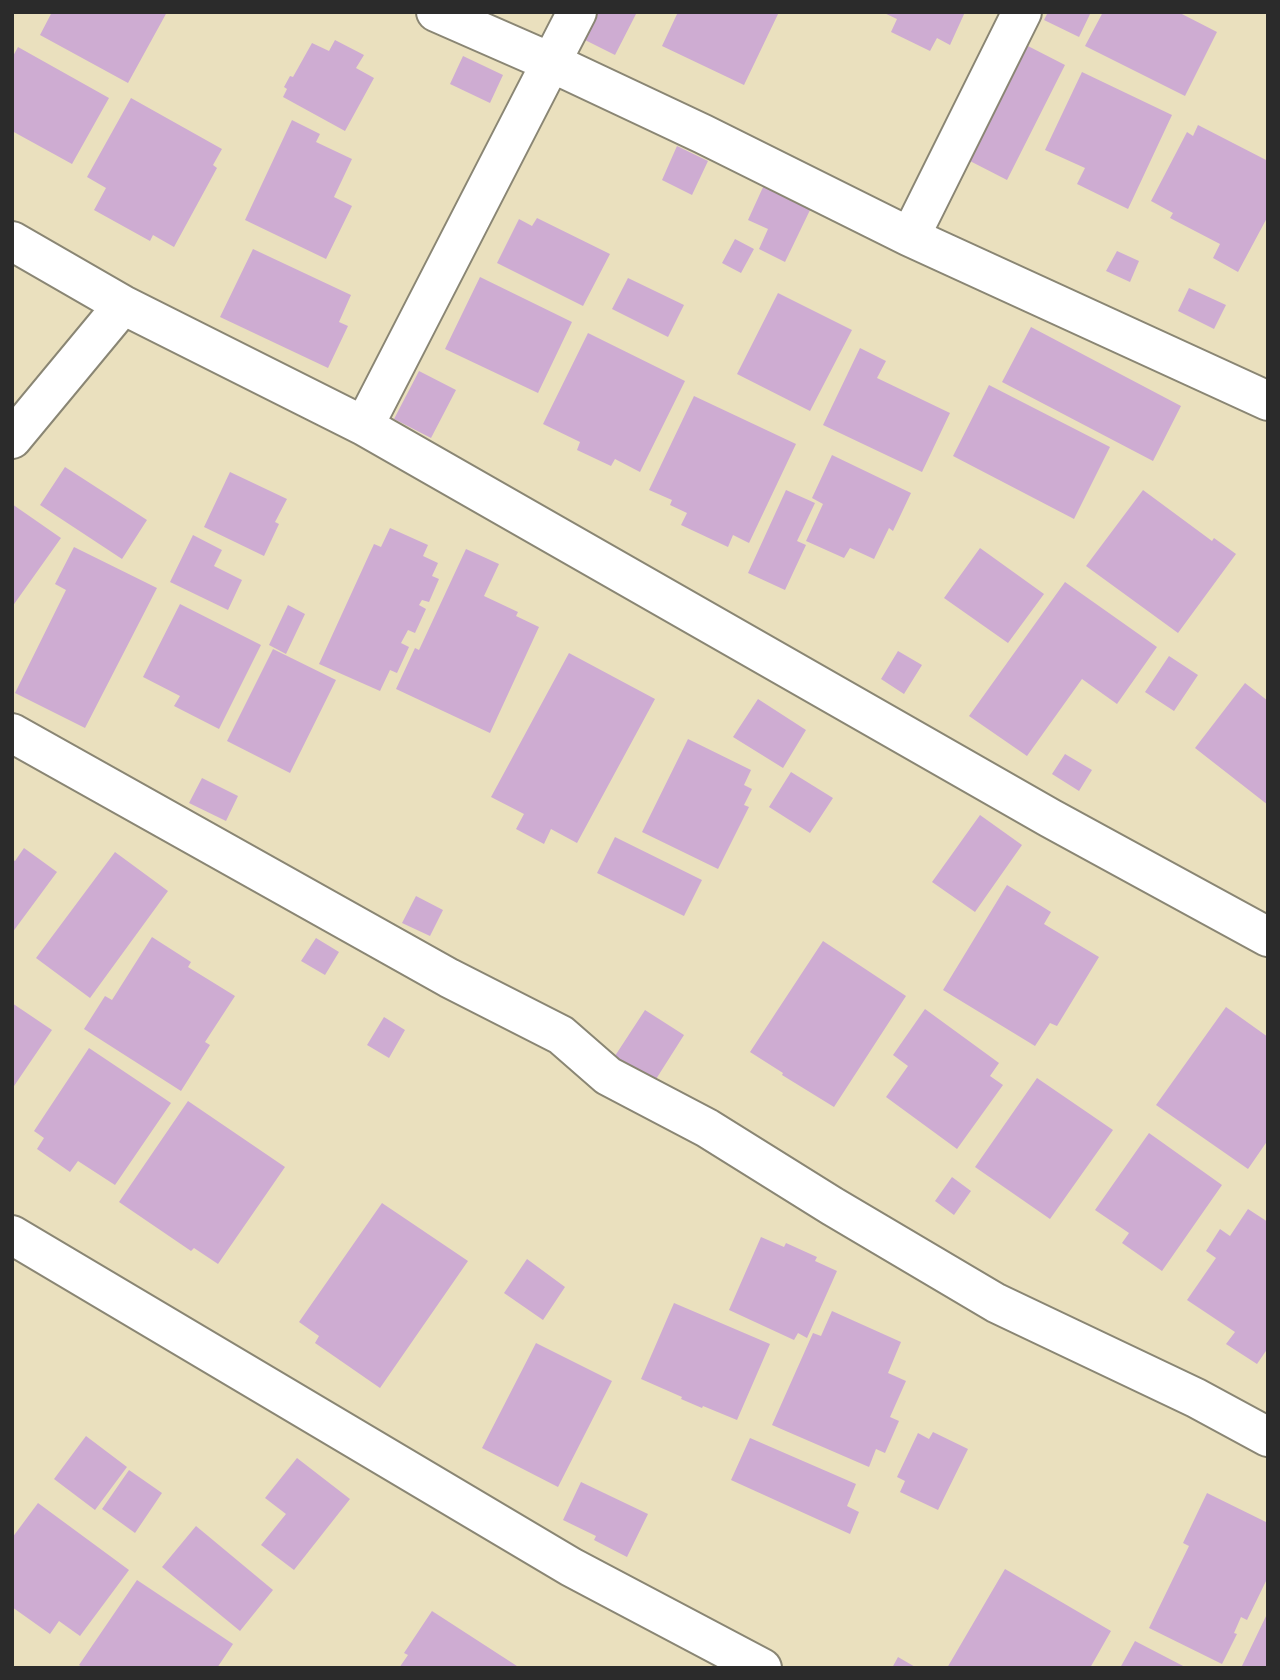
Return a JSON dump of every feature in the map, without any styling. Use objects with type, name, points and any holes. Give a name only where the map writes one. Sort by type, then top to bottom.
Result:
[{"type":"street","points":[[436,12],[703,134],[910,237],[1268,401]]},
{"type":"street","points":[[364,426],[577,12]]},
{"type":"street","points":[[910,237],[1022,12]]},
{"type":"street","points":[[12,241],[123,305],[364,426],[1026,804],[1268,937]]},
{"type":"street","points":[[12,439],[123,305]]},
{"type":"street","points":[[12,733],[449,978],[561,1035],[608,1076],[707,1128],[996,1303],[1196,1398],[1268,1437]]},
{"type":"street","points":[[12,1235],[571,1567],[762,1668]]},
{"type":"building","points":[[52,12],[167,12],[128,83],[40,35]]},
{"type":"building","points":[[589,12],[636,14],[615,55],[577,36]]},
{"type":"building","points":[[678,12],[779,12],[744,85],[662,46]]},
{"type":"building","points":[[882,12],[965,12],[950,45],[937,38],[930,51],[891,32],[897,19]]},
{"type":"building","points":[[1048,12],[1091,12],[1079,37],[1044,20]]},
{"type":"building","points":[[1103,12],[1178,12],[1217,32],[1185,96],[1085,46]]},
{"type":"building","points":[[335,40],[364,55],[356,68],[374,78],[345,131],[283,97],[287,89],[284,87],[290,76],[293,77],[312,43],[329,51]]},
{"type":"building","points":[[1026,45],[1065,65],[1007,180],[968,160]]},
{"type":"building","points":[[18,47],[109,98],[72,164],[12,131],[12,58]]},
{"type":"building","points":[[463,56],[503,75],[490,103],[450,84]]},
{"type":"building","points":[[1082,72],[1172,115],[1128,209],[1077,184],[1085,168],[1045,150]]},
{"type":"building","points":[[131,98],[222,149],[213,165],[217,168],[174,247],[153,235],[150,241],[94,210],[106,188],[87,177]]},
{"type":"building","points":[[292,120],[320,134],[316,142],[352,159],[334,197],[352,206],[326,259],[245,220]]},
{"type":"building","points":[[1198,125],[1268,161],[1268,216],[1238,272],[1213,258],[1220,244],[1170,218],[1173,213],[1151,201],[1187,132],[1193,136]]},
{"type":"building","points":[[677,146],[708,161],[692,195],[662,180]]},
{"type":"building","points":[[764,185],[811,208],[785,262],[759,249],[768,229],[748,220]]},
{"type":"building","points":[[537,218],[610,254],[583,306],[497,263],[519,219],[532,226]]},
{"type":"building","points":[[735,239],[754,249],[741,273],[722,263]]},
{"type":"building","points":[[253,249],[351,295],[339,322],[348,326],[328,368],[220,317]]},
{"type":"building","points":[[1117,251],[1139,261],[1130,282],[1106,271]]},
{"type":"building","points":[[480,277],[572,322],[538,393],[445,349]]},
{"type":"building","points":[[628,278],[684,305],[668,337],[612,309]]},
{"type":"building","points":[[1189,288],[1226,305],[1214,329],[1178,311]]},
{"type":"building","points":[[778,293],[852,330],[810,411],[737,374]]},
{"type":"building","points":[[1031,327],[1181,406],[1153,461],[1002,382]]},
{"type":"building","points":[[588,333],[685,381],[640,472],[615,459],[611,466],[577,450],[580,442],[543,424]]},
{"type":"building","points":[[860,348],[886,361],[877,378],[950,413],[922,472],[823,425]]},
{"type":"building","points":[[419,371],[456,390],[431,438],[394,419]]},
{"type":"building","points":[[989,385],[1110,447],[1074,519],[953,456]]},
{"type":"building","points":[[694,396],[796,444],[749,543],[733,535],[728,547],[681,525],[687,513],[670,505],[672,500],[649,490]]},
{"type":"building","points":[[832,455],[911,493],[893,531],[889,528],[874,559],[850,548],[844,558],[806,541],[823,504],[812,498]]},
{"type":"building","points":[[65,467],[147,520],[122,559],[40,505]]},
{"type":"building","points":[[230,472],[287,499],[275,522],[279,524],[264,556],[204,527]]},
{"type":"building","points":[[786,490],[815,503],[797,541],[806,545],[785,590],[748,573]]},
{"type":"building","points":[[1143,490],[1212,541],[1214,538],[1236,554],[1178,633],[1086,566]]},
{"type":"building","points":[[12,504],[61,538],[12,607]]},
{"type":"building","points":[[390,528],[428,545],[423,556],[438,563],[432,576],[439,579],[429,602],[422,600],[419,605],[426,609],[415,633],[408,630],[401,643],[409,647],[397,673],[390,670],[380,691],[319,664],[374,544],[381,547]]},
{"type":"building","points":[[193,535],[222,550],[214,566],[242,580],[228,610],[170,582]]},
{"type":"building","points":[[74,547],[157,588],[85,728],[15,693],[66,590],[55,584]]},
{"type":"building","points":[[980,548],[1044,594],[1008,643],[944,598]]},
{"type":"building","points":[[466,549],[499,564],[484,596],[518,612],[516,616],[539,627],[490,733],[396,689],[415,648],[419,650]]},
{"type":"building","points":[[1065,582],[1157,647],[1117,704],[1082,679],[1027,756],[969,716]]},
{"type":"building","points":[[180,604],[261,645],[219,729],[174,706],[180,696],[143,677]]},
{"type":"building","points":[[288,605],[305,614],[286,654],[269,645]]},
{"type":"building","points":[[273,649],[336,680],[290,773],[227,741]]},
{"type":"building","points":[[898,651],[922,665],[904,694],[881,679]]},
{"type":"building","points":[[569,653],[655,699],[577,843],[551,829],[544,844],[516,829],[524,814],[491,797]]},
{"type":"building","points":[[1169,656],[1198,675],[1174,711],[1145,692]]},
{"type":"building","points":[[1245,683],[1268,701],[1268,805],[1195,748]]},
{"type":"building","points":[[758,699],[806,730],[783,768],[733,737]]},
{"type":"building","points":[[688,739],[751,770],[744,785],[752,789],[744,805],[749,807],[718,869],[642,832]]},
{"type":"building","points":[[1065,754],[1092,770],[1079,791],[1052,774]]},
{"type":"building","points":[[791,772],[833,798],[810,833],[769,807]]},
{"type":"building","points":[[202,778],[238,796],[226,821],[189,803]]},
{"type":"building","points":[[980,815],[1022,845],[975,912],[932,882]]},
{"type":"building","points":[[615,837],[702,880],[684,916],[597,873]]},
{"type":"building","points":[[24,848],[57,872],[12,933],[12,859],[15,861]]},
{"type":"building","points":[[115,852],[168,891],[90,998],[36,958]]},
{"type":"building","points":[[1007,885],[1051,912],[1044,924],[1099,957],[1057,1026],[1050,1023],[1035,1046],[943,990]]},
{"type":"building","points":[[416,896],[443,910],[430,936],[402,923]]},
{"type":"building","points":[[152,937],[191,962],[188,967],[235,996],[205,1042],[210,1045],[181,1091],[84,1029],[105,996],[112,1000]]},
{"type":"building","points":[[316,938],[339,952],[325,975],[301,961]]},
{"type":"building","points":[[823,941],[906,996],[834,1107],[750,1052]]},
{"type":"building","points":[[12,1003],[52,1030],[12,1089]]},
{"type":"building","points":[[1226,1007],[1268,1037],[1268,1140],[1248,1169],[1156,1105]]},
{"type":"building","points":[[925,1009],[999,1063],[990,1076],[1003,1085],[957,1149],[886,1097],[908,1066],[893,1055]]},
{"type":"building","points":[[645,1010],[684,1035],[651,1087],[611,1062]]},
{"type":"building","points":[[384,1017],[405,1030],[389,1058],[367,1045]]},
{"type":"building","points":[[89,1048],[171,1103],[115,1185],[78,1161],[70,1172],[37,1149],[44,1138],[34,1131]]},
{"type":"building","points":[[1037,1078],[1113,1130],[1050,1219],[975,1167]]},
{"type":"building","points":[[188,1101],[285,1167],[218,1264],[194,1248],[191,1251],[119,1202]]},
{"type":"building","points":[[1149,1133],[1222,1185],[1162,1271],[1122,1243],[1129,1233],[1095,1210]]},
{"type":"building","points":[[952,1177],[971,1191],[954,1215],[935,1201]]},
{"type":"building","points":[[382,1203],[468,1261],[380,1388],[315,1343],[319,1336],[299,1322]]},
{"type":"building","points":[[1248,1209],[1268,1222],[1268,1348],[1257,1364],[1226,1344],[1235,1332],[1187,1300],[1216,1258],[1206,1251],[1220,1229],[1230,1236]]},
{"type":"building","points":[[761,1237],[784,1247],[786,1243],[817,1257],[815,1261],[837,1271],[807,1338],[798,1333],[794,1340],[729,1310]]},
{"type":"building","points":[[527,1259],[565,1287],[543,1320],[504,1293]]},
{"type":"building","points":[[674,1303],[770,1344],[737,1420],[703,1406],[702,1408],[641,1379]]},
{"type":"building","points":[[832,1311],[901,1342],[888,1373],[906,1381],[890,1417],[899,1421],[885,1453],[876,1449],[869,1467],[772,1425],[813,1333],[821,1336]]},
{"type":"building","points":[[536,1343],[612,1381],[558,1487],[482,1448]]},
{"type":"building","points":[[933,1432],[968,1449],[938,1510],[900,1492],[905,1481],[897,1477],[918,1433],[929,1439]]},
{"type":"building","points":[[86,1436],[127,1467],[95,1510],[54,1479]]},
{"type":"building","points":[[750,1438],[856,1484],[847,1506],[859,1512],[850,1534],[731,1480]]},
{"type":"building","points":[[297,1458],[350,1499],[294,1570],[261,1545],[286,1514],[265,1498]]},
{"type":"building","points":[[129,1470],[162,1493],[135,1533],[102,1509]]},
{"type":"building","points":[[581,1482],[648,1514],[627,1557],[594,1540],[596,1536],[563,1520]]},
{"type":"building","points":[[1207,1493],[1268,1523],[1268,1577],[1247,1620],[1241,1617],[1234,1633],[1237,1634],[1222,1664],[1149,1628],[1189,1546],[1183,1543]]},
{"type":"building","points":[[38,1503],[129,1570],[80,1636],[59,1621],[50,1634],[12,1607],[12,1538]]},
{"type":"building","points":[[196,1526],[273,1590],[240,1631],[162,1567]]},
{"type":"building","points":[[1005,1569],[1111,1631],[1090,1668],[947,1668]]},
{"type":"building","points":[[137,1580],[233,1644],[217,1668],[84,1668],[79,1665]]},
{"type":"building","points":[[432,1611],[520,1668],[399,1668],[408,1655],[404,1653]]},
{"type":"building","points":[[1268,1612],[1268,1668],[1241,1668]]},
{"type":"building","points":[[1135,1641],[1187,1668],[1120,1668]]},
{"type":"building","points":[[898,1657],[917,1668],[892,1668]]}]
